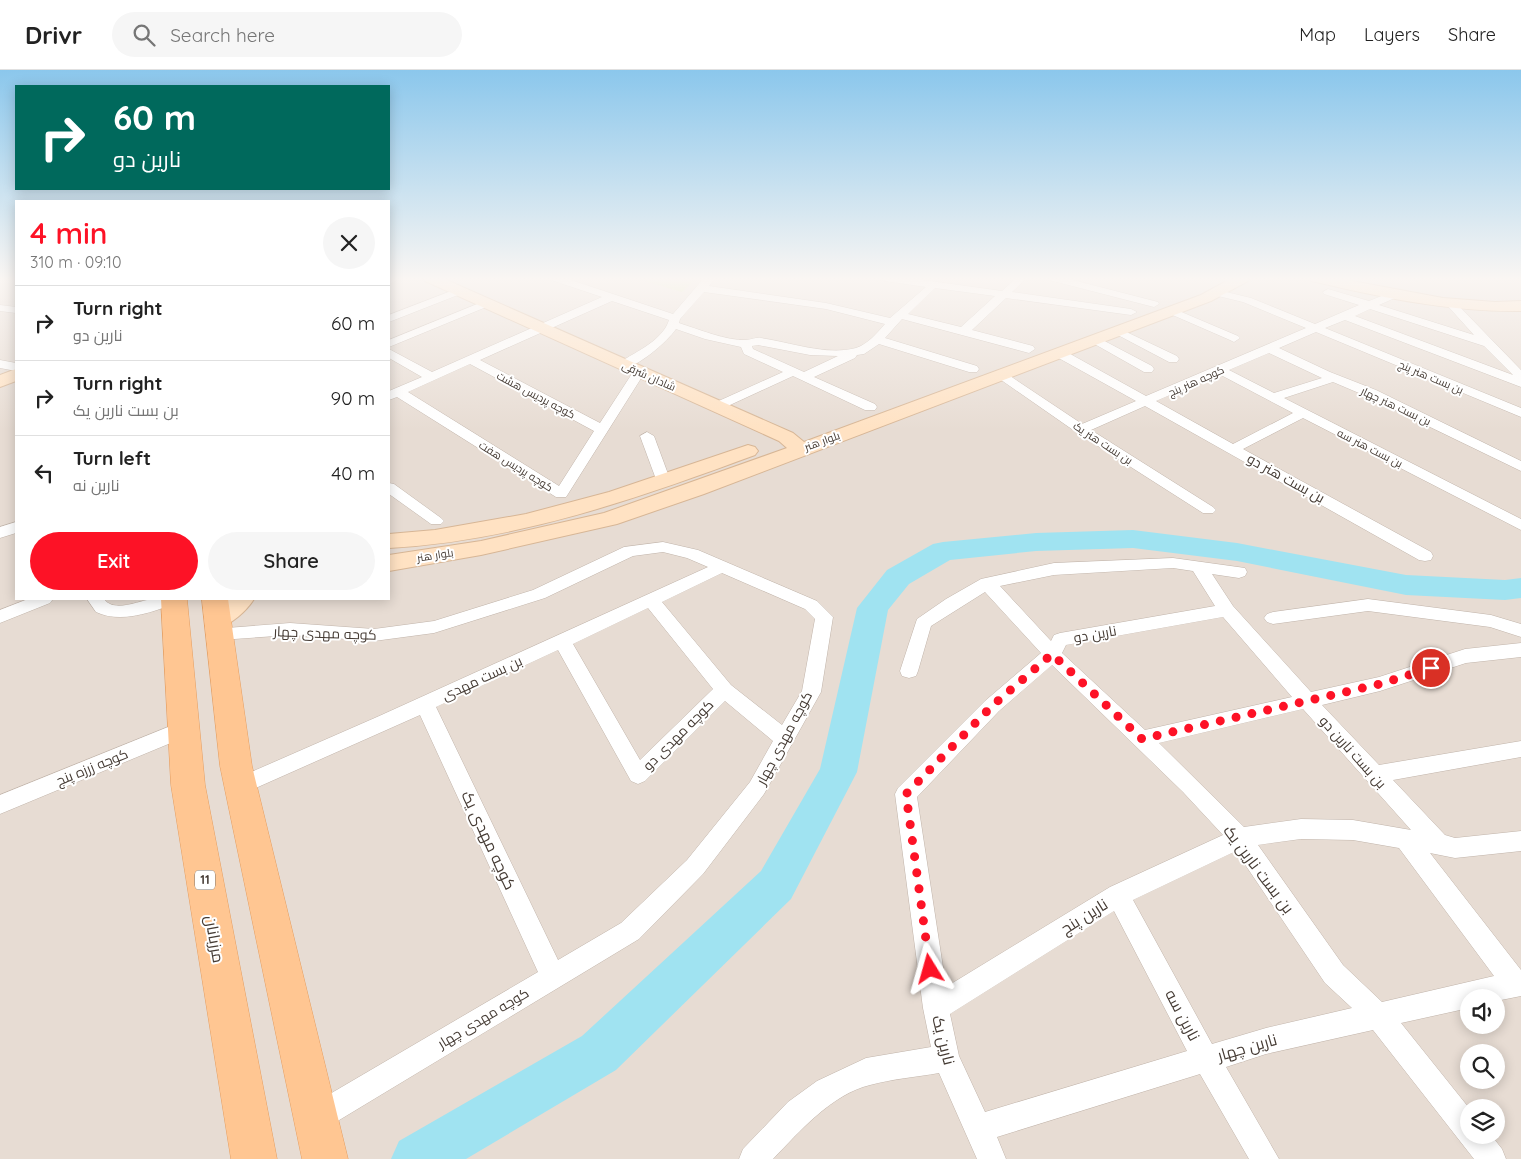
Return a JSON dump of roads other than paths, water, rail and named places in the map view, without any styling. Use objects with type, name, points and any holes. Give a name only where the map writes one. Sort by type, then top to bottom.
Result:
[{"type":"main road","name":"شادان شرقی","points":[[543,329],[717,406],[793,443]]},
{"type":"main road","name":"بلوار هنر","points":[[390,563],[481,548],[609,519],[696,489],[870,407],[1085,329]]},
{"type":"main road","name":"بلوار هنر","points":[[390,541],[416,540],[522,521],[600,503],[793,443],[1000,375],[1124,329]]},
{"type":"main road","points":[[0,382],[15,374]]},
{"type":"main road","name":"مرزبانان","points":[[173,600],[188,785],[254,1159]]},
{"type":"main road","points":[[224,612],[236,766],[321,1141]]},
{"type":"street","points":[[390,344],[425,329]]},
{"type":"street","points":[[393,395],[539,329]]},
{"type":"street","points":[[632,368],[670,329]]},
{"type":"street","points":[[692,329],[709,337],[746,344],[758,342],[841,353],[860,351]]},
{"type":"street","points":[[717,406],[860,351],[878,340],[888,329]]},
{"type":"street","points":[[949,329],[1029,349]]},
{"type":"street","points":[[964,332],[967,329]]},
{"type":"street","points":[[1213,329],[1234,338]]},
{"type":"street","name":"کوچه هنر پنج","points":[[1081,430],[1313,329]]},
{"type":"street","name":"بن بست هنر پنج","points":[[1317,329],[1521,413]]},
{"type":"street","points":[[1379,329],[1521,383]]},
{"type":"street","points":[[1445,329],[1488,343]]},
{"type":"street","points":[[1395,362],[1463,329]]},
{"type":"street","points":[[1474,329],[1521,377]]},
{"type":"street","points":[[1118,331],[1173,359]]},
{"type":"street","points":[[878,340],[973,368]]},
{"type":"street","points":[[1095,340],[1148,369]]},
{"type":"street","points":[[746,344],[748,351],[870,407]]},
{"type":"street","name":"بن بست هنر چهار","points":[[1269,348],[1371,393],[1521,466]]},
{"type":"street","name":"بن بست هنر دو","points":[[1059,353],[1425,556]]},
{"type":"street","points":[[390,354],[432,377]]},
{"type":"street","name":"کوچه پردیس هشت","points":[[471,360],[602,430]]},
{"type":"street","points":[[0,364],[15,367]]},
{"type":"street","name":"کوچه پردیس هفت","points":[[393,395],[561,494],[602,430],[632,368]]},
{"type":"street","name":"بن بست هنر سه","points":[[1220,370],[1521,525]]},
{"type":"street","name":"بن بست هنر یک","points":[[1000,375],[1081,430],[1208,510]]},
{"type":"street","points":[[1273,397],[1334,378]]},
{"type":"street","points":[[1233,449],[1303,413]]},
{"type":"street","points":[[647,436],[664,482]]},
{"type":"street","points":[[390,488],[436,521]]},
{"type":"street","points":[[0,533],[15,527]]},
{"type":"street","name":"کوچه مهدی چهار","points":[[224,612],[290,629],[374,635],[434,628],[539,594],[630,551],[663,547],[692,554],[811,605],[824,617],[811,692],[757,788],[694,867],[630,931],[553,977],[321,1141]]},
{"type":"street","points":[[909,671],[923,623],[952,603],[988,583],[1054,569],[1173,563],[1239,572]]},
{"type":"street","name":"بن بست مهدی","points":[[240,786],[425,704],[722,567]]},
{"type":"street","name":"بن بست نارین دو","points":[[1199,568],[1227,610],[1306,700],[1438,844]]},
{"type":"street","name":"بن بست نارین یک","points":[[988,583],[1052,654],[1142,739],[1240,838],[1334,974],[1378,1015],[1460,1119]]},
{"type":"street","points":[[0,617],[42,600]]},
{"type":"street","points":[[96,600],[102,609],[111,612],[152,606],[170,600]]},
{"type":"street","name":"کوچه مهدی دو","points":[[562,641],[638,775],[724,690],[651,600]]},
{"type":"street","points":[[1273,618],[1368,606],[1491,621],[1521,631]]},
{"type":"street","name":"نارین دو","points":[[906,794],[992,706],[1052,654],[1060,640],[1227,610]]},
{"type":"street","points":[[1142,739],[1380,684],[1465,656],[1521,650]]},
{"type":"street","points":[[724,690],[785,739]]},
{"type":"street","name":"کوچه مهدی یک","points":[[425,704],[553,977]]},
{"type":"street","name":"کوچه زرزه پنج","points":[[0,805],[183,729]]},
{"type":"street","points":[[1374,775],[1521,749]]},
{"type":"street","name":"نارین یک","points":[[906,794],[936,1008],[946,1058],[992,1159]]},
{"type":"street","name":"نارین پنج","points":[[936,1008],[1118,895],[1240,838],[1301,829],[1353,830],[1438,844]]},
{"type":"street","points":[[1406,839],[1518,983]]},
{"type":"street","points":[[1438,844],[1455,848],[1521,841]]},
{"type":"street","name":"نارین سه","points":[[1118,895],[1206,1059],[1265,1159]]},
{"type":"street","name":"نارین چهار","points":[[978,1128],[1266,1041],[1518,983]]},
{"type":"street","points":[[753,1159],[798,1112],[827,1092],[866,1072],[946,1058]]},
{"type":"street","points":[[1480,1144],[1492,1159]]},
{"type":"waterway","points":[[417,1159],[599,1053],[776,885],[838,772],[873,608],[898,577],[943,551],[1036,542],[1133,539],[1237,552],[1406,585],[1505,590],[1521,588]]}]
